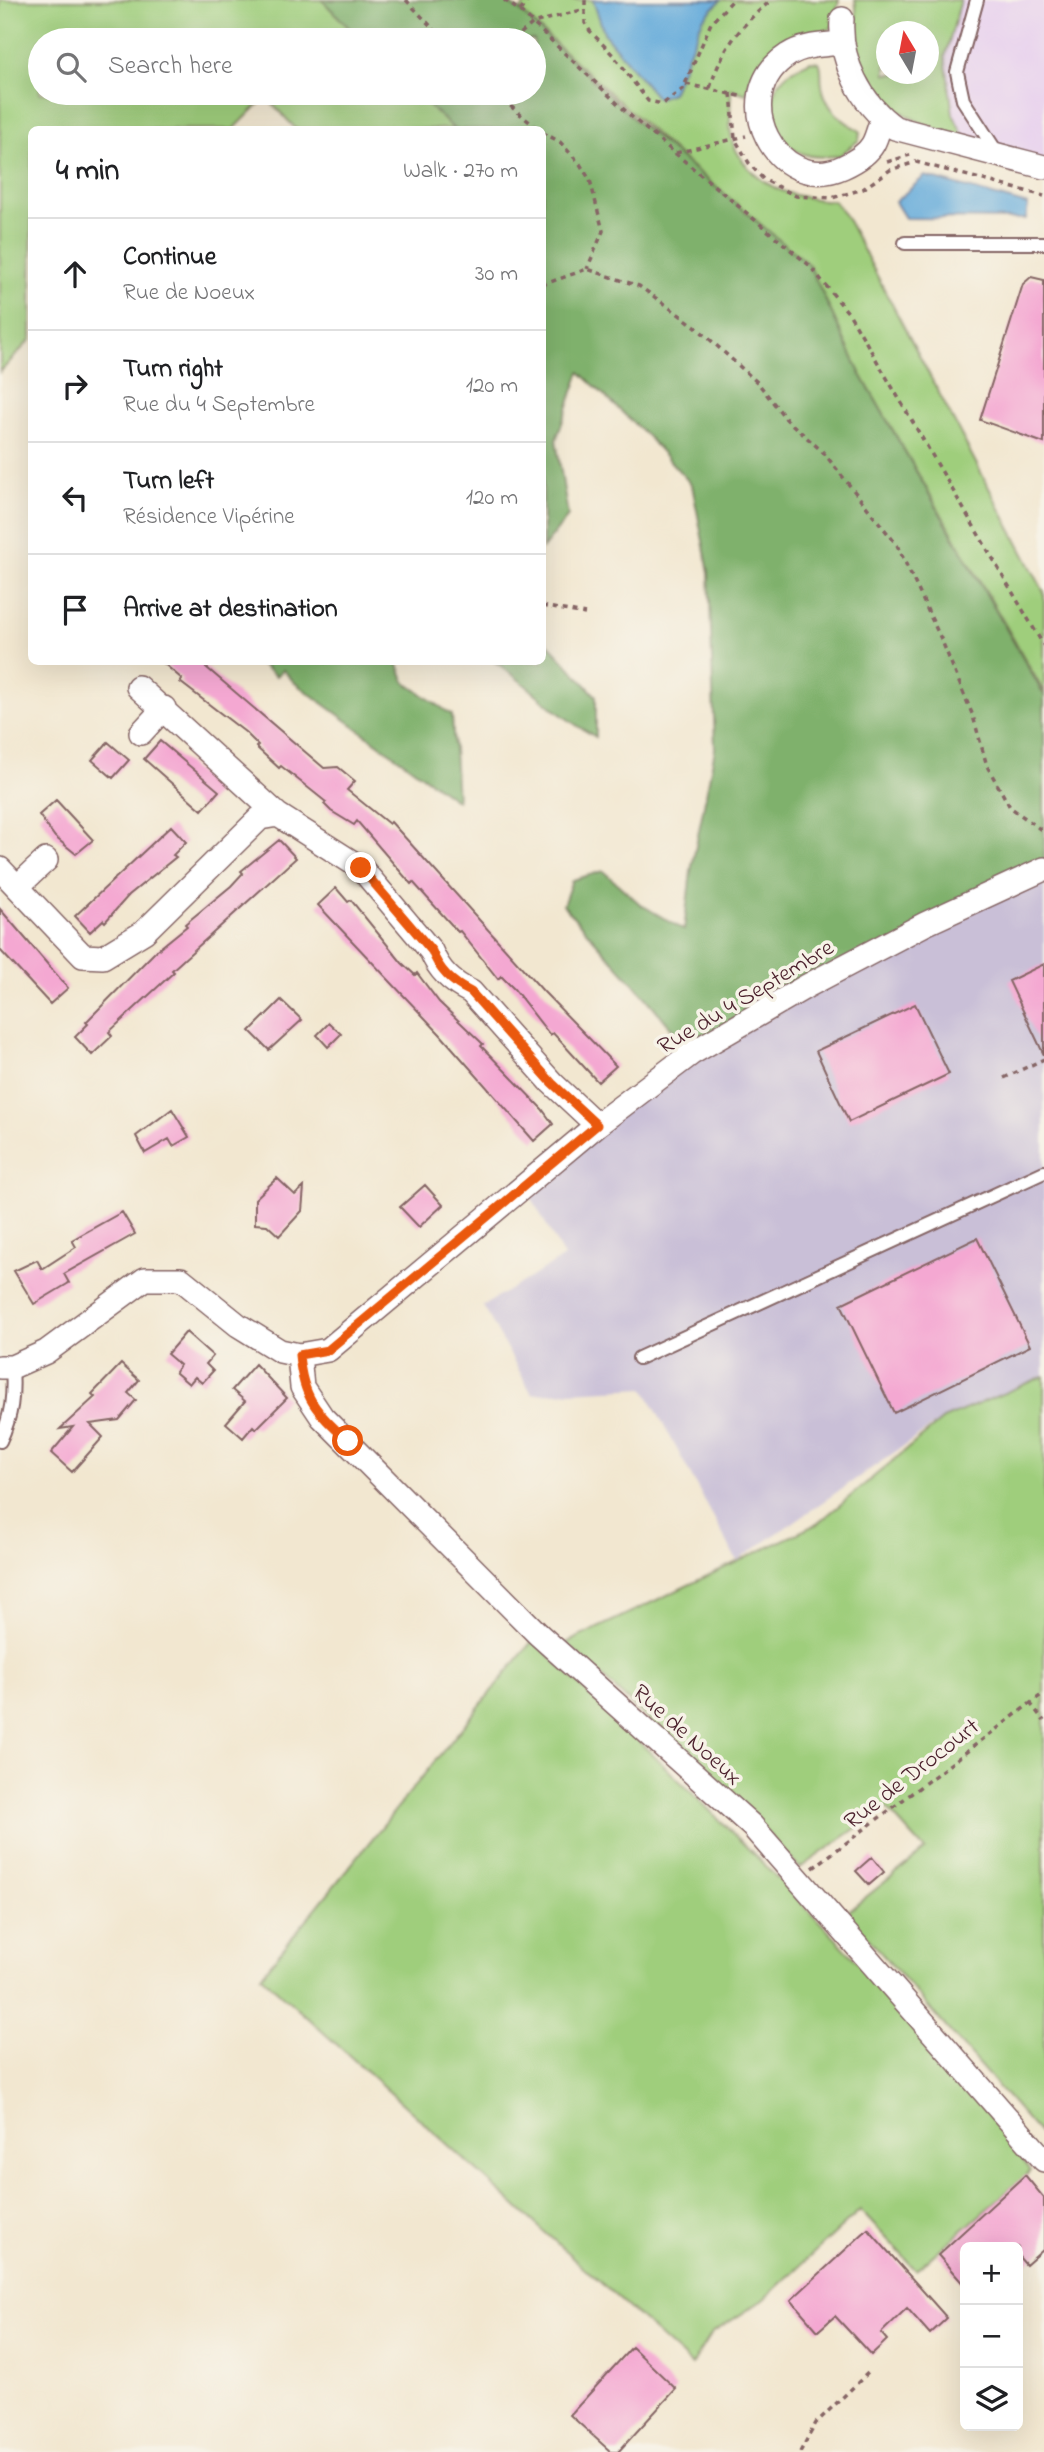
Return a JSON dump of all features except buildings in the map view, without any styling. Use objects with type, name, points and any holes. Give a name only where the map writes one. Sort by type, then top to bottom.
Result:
[{"type":"street","points":[[842,19],[840,43],[861,91],[882,118],[895,128],[1044,167]]},
{"type":"street","points":[[840,43],[809,47],[789,54],[773,67],[763,84],[758,103],[764,131],[781,157],[798,167],[817,171],[837,169],[857,160],[873,145],[882,118]]},
{"type":"street","points":[[138,687],[278,815],[361,868],[432,951],[436,964],[455,984],[471,992],[552,1083],[597,1125]]},
{"type":"street","points":[[141,733],[164,708]]},
{"type":"street","points":[[0,869],[83,956],[103,957],[144,932],[260,818],[278,815]]},
{"type":"street","points":[[18,887],[46,860]]},
{"type":"street","name":"Rue du 4 Septembre","points":[[299,1355],[328,1350],[597,1125],[692,1053],[807,986],[925,924],[1044,869]]},
{"type":"street","points":[[6,1367],[46,1352],[145,1279],[181,1279],[238,1325],[280,1350],[299,1355]]},
{"type":"street","name":"Rue de Noeux","points":[[299,1355],[302,1387],[322,1417],[538,1634],[752,1826],[1044,2160]]},
{"type":"lane","points":[[977,0],[957,72],[963,100],[998,155]]},
{"type":"lane","points":[[905,243],[1044,243]]},
{"type":"lane","points":[[639,1358],[1044,1171]]},
{"type":"lane","points":[[0,1441],[10,1420],[14,1393],[6,1367]]},
{"type":"path","points":[[405,0],[432,28]]},
{"type":"path","points":[[504,0],[520,10],[538,28]]},
{"type":"path","points":[[520,10],[528,0]]},
{"type":"path","points":[[585,0],[590,31],[613,55],[648,101],[667,103],[686,84],[711,23],[733,0]]},
{"type":"path","points":[[686,84],[710,88],[718,61],[733,36],[772,0]]},
{"type":"path","points":[[527,28],[533,23],[585,9]]},
{"type":"path","points":[[546,35],[634,119],[809,265],[850,315],[1044,646]]},
{"type":"path","points":[[510,105],[535,126]]},
{"type":"path","points":[[676,153],[717,145],[764,131]]},
{"type":"path","points":[[546,134],[560,142],[590,180],[603,231],[587,269]]},
{"type":"path","points":[[546,284],[587,269],[639,286],[695,326],[758,383],[786,419],[823,452],[897,545],[942,641],[973,716],[987,766],[1010,807],[1044,832]]},
{"type":"path","points":[[546,607],[584,614]]},
{"type":"path","points":[[1004,1078],[1044,1059]]},
{"type":"path","name":"Rue de Drocourt","points":[[797,1878],[835,1854],[1044,1693]]},
{"type":"path","points":[[1030,1703],[1044,1721]]},
{"type":"path","points":[[800,2452],[816,2423],[871,2370]]},
{"type":"shaded area","points":[[960,0],[1044,0],[1044,167],[970,147],[953,114],[945,56]]},
{"type":"shaded area","points":[[1044,869],[1044,1376],[943,1419],[737,1561],[644,1388],[532,1394],[483,1306],[564,1257],[525,1186],[692,1053]]},
{"type":"green space","points":[[0,0],[322,0],[349,28],[28,28],[28,105],[258,105],[237,126],[28,126],[28,342],[0,372]]},
{"type":"green space","points":[[322,0],[504,0],[538,28],[349,28]]},
{"type":"green space","points":[[528,0],[593,0],[605,35],[658,98],[672,93],[703,19],[721,0],[839,0],[833,27],[769,57],[751,78],[746,94],[731,89],[730,127],[733,142],[744,162],[765,182],[790,194],[834,201],[846,217],[1044,592],[1044,692],[860,373],[809,265],[676,153],[546,35],[546,28],[539,28],[520,11]]},
{"type":"green space","points":[[855,0],[961,0],[945,57],[953,114],[966,141],[915,120],[885,100],[863,72],[856,54]]},
{"type":"green space","points":[[546,36],[634,119],[809,265],[860,373],[1044,695],[1044,869],[692,1053],[563,905],[572,880],[603,871],[640,904],[684,930],[691,871],[715,749],[709,572],[692,485],[648,437],[580,372],[556,440],[568,516],[546,544],[546,126],[451,126],[428,105],[546,105]]},
{"type":"green space","points":[[811,61],[819,62],[821,82],[830,107],[840,118],[860,131],[859,140],[839,156],[801,153],[784,141],[774,123],[772,102],[779,83],[789,72]]},
{"type":"green space","points":[[274,105],[428,105],[451,126],[293,126]]},
{"type":"green space","points":[[546,641],[596,696],[596,737],[568,720],[499,665],[546,665]]},
{"type":"green space","points":[[262,665],[398,665],[405,682],[452,715],[457,801],[295,683],[283,670],[276,676]]},
{"type":"green space","points":[[1044,1376],[1044,2139],[846,1913],[925,1850],[886,1807],[800,1868],[739,1804],[566,1643],[817,1524],[943,1419]]},
{"type":"green space","points":[[533,1640],[730,1830],[857,1961],[976,2099],[1031,2171],[916,2270],[860,2210],[763,2300],[712,2333],[692,2365],[261,1976]]},
{"type":"water","points":[[593,0],[721,0],[703,19],[672,93],[657,98],[605,35]]},
{"type":"water","points":[[925,176],[1028,205],[1026,219],[905,218],[895,202]]},
{"type":"route","points":[[348,1441],[322,1417],[302,1387],[299,1355],[328,1350],[597,1125],[552,1083],[471,992],[455,984],[436,964],[432,951],[361,868]]}]
